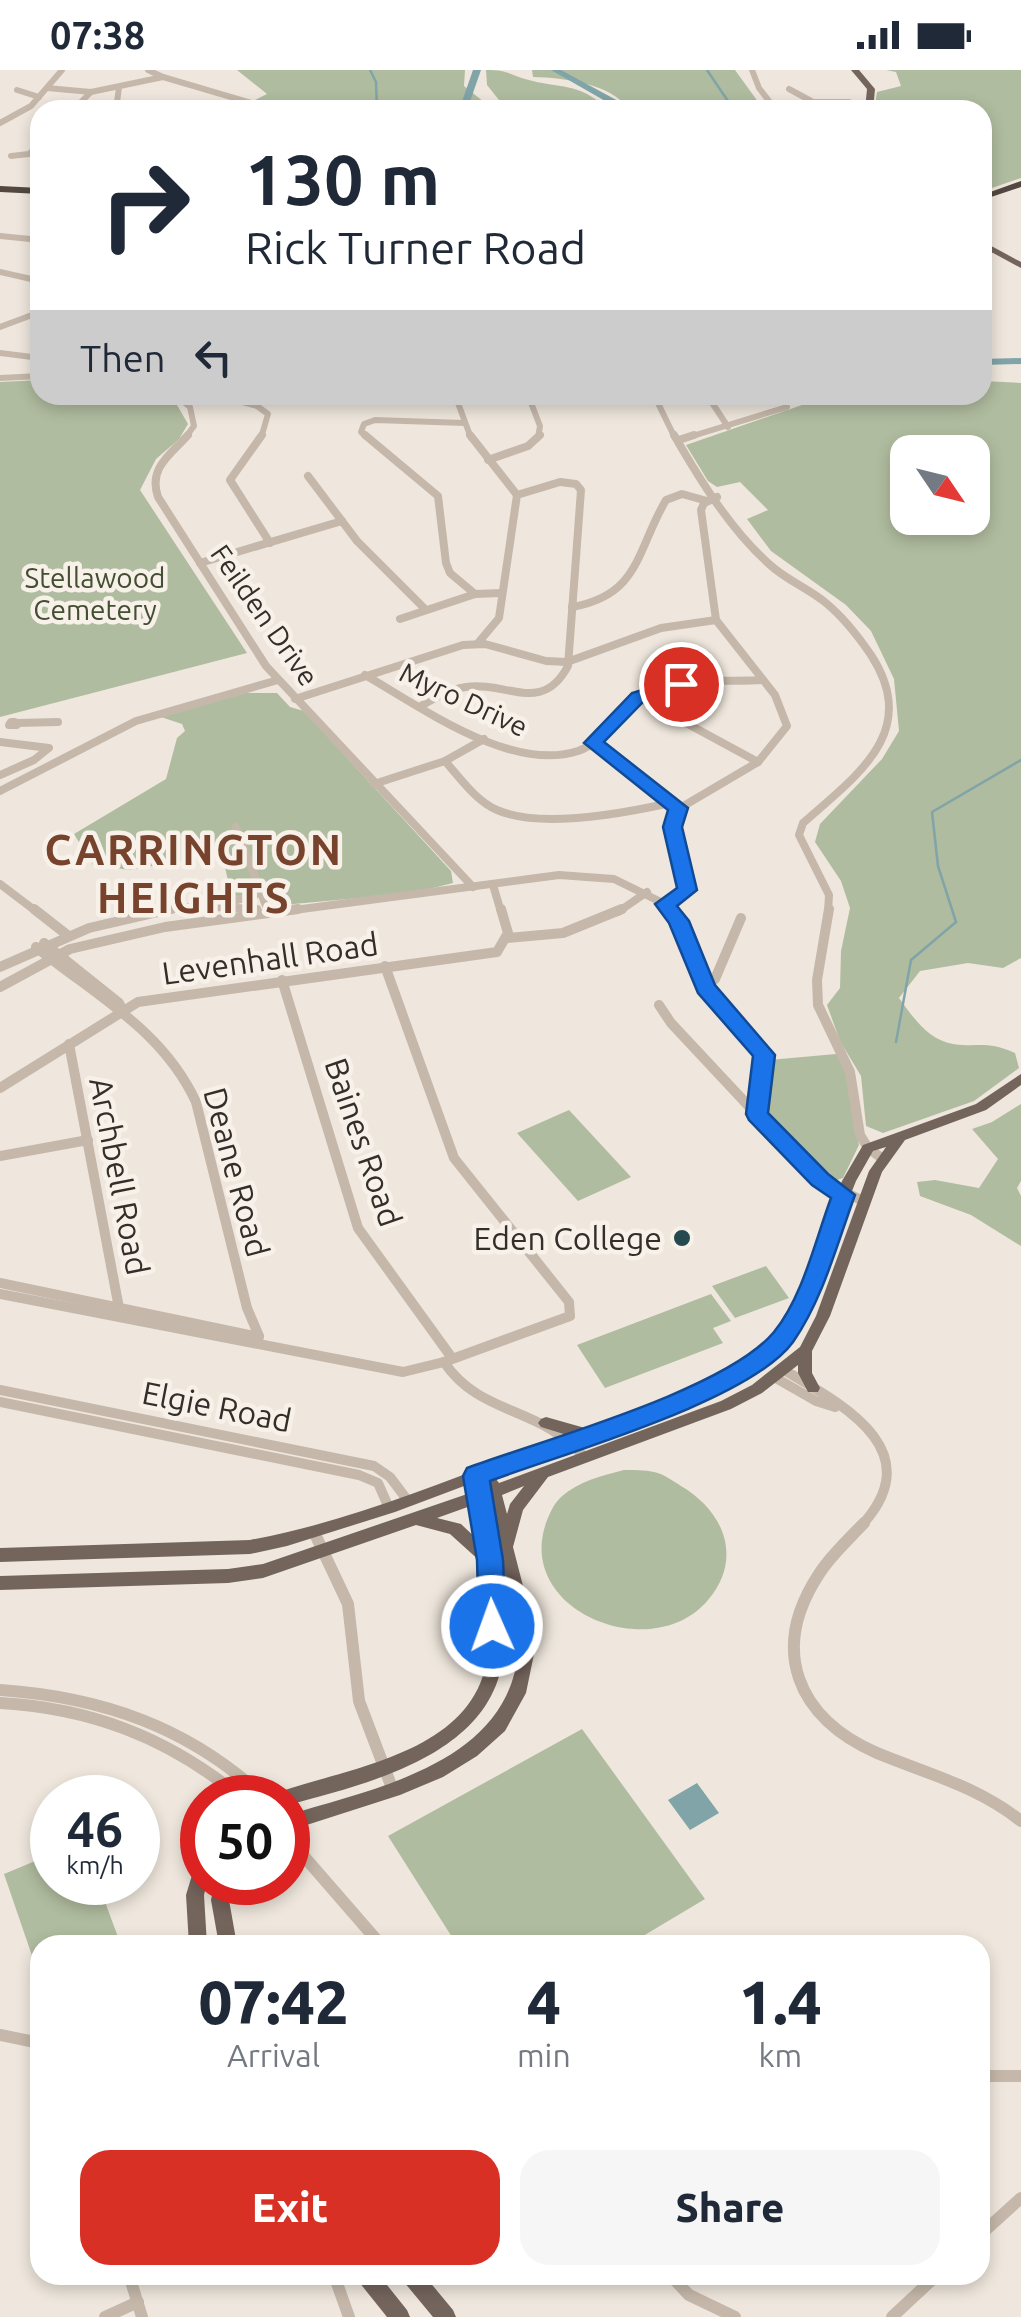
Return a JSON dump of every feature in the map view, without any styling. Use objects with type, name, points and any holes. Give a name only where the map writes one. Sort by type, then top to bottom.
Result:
[{"type":"highway","points":[[0,186],[30,188]]},
{"type":"highway","points":[[992,199],[1019,190]]},
{"type":"main road","points":[[855,70],[872,89],[870,100]]},
{"type":"main road","points":[[992,253],[1021,268]]},
{"type":"main road","points":[[0,1555],[250,1547],[314,1532],[389,1508],[725,1382],[778,1344],[804,1301],[844,1195],[868,1148],[982,1107],[1021,1078]]},
{"type":"main road","points":[[814,1388],[803,1367],[805,1351],[884,1159],[900,1137]]},
{"type":"main road","points":[[777,1371],[778,1344]]},
{"type":"main road","points":[[0,1584],[228,1576],[264,1571],[742,1398],[805,1351]]},
{"type":"main road","points":[[725,1382],[777,1371]]},
{"type":"main road","points":[[546,1423],[577,1437]]},
{"type":"main road","points":[[310,1791],[382,1769],[444,1736],[480,1704],[490,1682],[496,1652],[490,1593],[498,1557],[516,1508],[546,1471]]},
{"type":"main road","points":[[310,1816],[392,1788],[462,1758],[488,1737],[510,1710],[526,1658],[515,1590],[498,1557],[482,1474]]},
{"type":"main road","points":[[411,1520],[456,1529],[498,1557]]},
{"type":"main road","points":[[490,1593],[515,1590]]},
{"type":"main road","points":[[195,1905],[197,1935]]},
{"type":"main road","points":[[221,1905],[226,1935]]},
{"type":"main road","points":[[374,2285],[400,2317]]},
{"type":"main road","points":[[419,2285],[446,2317]]},
{"type":"street","points":[[35,100],[62,70]]},
{"type":"street","points":[[148,70],[240,100]]},
{"type":"street","points":[[752,70],[768,100]]},
{"type":"street","points":[[48,88],[90,92],[163,78]]},
{"type":"street","points":[[117,100],[119,87]]},
{"type":"street","points":[[789,89],[809,100]]},
{"type":"street","points":[[16,90],[39,97]]},
{"type":"street","points":[[82,100],[90,92]]},
{"type":"street","points":[[0,119],[9,118],[30,103]]},
{"type":"street","points":[[11,156],[30,153]]},
{"type":"street","points":[[0,236],[30,239]]},
{"type":"street","points":[[0,272],[30,279]]},
{"type":"street","points":[[0,327],[30,316]]},
{"type":"street","points":[[0,352],[30,358]]},
{"type":"street","points":[[0,378],[30,376]]},
{"type":"street","name":"Feilden Drive","points":[[187,405],[194,426],[161,462],[153,482],[200,564],[278,680],[472,888]]},
{"type":"street","points":[[246,405],[267,412],[260,443],[230,480],[270,543]]},
{"type":"street","points":[[458,405],[471,439],[518,495],[498,622],[478,643]]},
{"type":"street","points":[[488,460],[528,446],[540,436],[532,405]]},
{"type":"street","points":[[660,405],[712,499],[762,558],[822,600],[847,624],[885,678],[890,694],[884,734],[871,759],[803,823],[799,835],[829,895],[828,924],[817,980],[818,1005],[850,1072],[860,1135],[868,1148],[884,1159]]},
{"type":"street","points":[[714,405],[728,426]]},
{"type":"street","points":[[679,440],[787,407]]},
{"type":"street","points":[[464,423],[375,420],[364,424],[361,432],[438,496],[446,563],[450,573],[474,594]]},
{"type":"street","points":[[308,476],[342,522],[426,610]]},
{"type":"street","points":[[421,706],[470,686],[540,694],[562,680],[568,662],[581,488],[560,482],[518,495]]},
{"type":"street","points":[[572,607],[608,597],[628,584],[666,500],[682,494],[712,499]]},
{"type":"street","points":[[445,761],[487,804],[524,818],[674,806],[758,762],[786,726],[775,695],[716,620],[701,510],[712,499]]},
{"type":"street","points":[[200,564],[342,522]]},
{"type":"street","points":[[400,619],[474,594],[502,593]]},
{"type":"street","points":[[295,699],[454,647],[478,643],[546,661],[568,662],[661,628],[716,620]]},
{"type":"street","name":"Myro Drive","points":[[365,676],[506,749],[544,755],[569,753],[593,743]]},
{"type":"street","points":[[0,791],[136,721],[278,680]]},
{"type":"street","points":[[674,806],[593,743],[638,697],[681,684],[763,680]]},
{"type":"street","points":[[638,697],[758,762]]},
{"type":"street","points":[[10,725],[58,722]]},
{"type":"street","points":[[10,725],[46,728]]},
{"type":"street","points":[[374,784],[445,761],[484,739]]},
{"type":"street","points":[[0,742],[49,748],[34,760],[0,775]]},
{"type":"street","points":[[665,904],[687,890],[672,827],[674,806]]},
{"type":"street","points":[[236,826],[268,911]]},
{"type":"street","points":[[1,984],[53,956],[98,940],[166,927],[492,884],[586,875],[623,881],[665,904],[678,921],[706,988],[762,1050],[765,1062],[756,1114]]},
{"type":"street","points":[[0,884],[66,934]]},
{"type":"street","points":[[492,884],[505,915],[507,938],[551,938],[623,911],[646,892]]},
{"type":"street","points":[[0,967],[66,934],[254,896],[262,889]]},
{"type":"street","points":[[211,905],[268,911]]},
{"type":"street","points":[[161,914],[166,927]]},
{"type":"street","points":[[706,988],[715,979],[741,918]]},
{"type":"street","name":"Levenhall Road","points":[[0,1088],[122,1011],[158,998],[493,953],[502,948],[507,938]]},
{"type":"street","name":"Deane Road","points":[[40,945],[168,1051],[184,1071],[196,1102],[247,1308],[259,1336]]},
{"type":"street","points":[[0,1283],[238,1335],[287,1350],[403,1372],[566,1319],[572,1312],[569,1302],[454,1158],[385,966]]},
{"type":"street","name":"Baines Road","points":[[282,980],[358,1228],[448,1360],[458,1384],[475,1398],[546,1423]]},
{"type":"street","points":[[659,1005],[671,1024],[820,1180],[865,1202]]},
{"type":"street","name":"Archbell Road","points":[[69,1044],[118,1311]]},
{"type":"street","points":[[742,1099],[759,1096]]},
{"type":"street","points":[[0,1156],[88,1140]]},
{"type":"street","points":[[0,1294],[118,1311]]},
{"type":"street","name":"Deane Road","points":[[238,1335],[247,1308]]},
{"type":"street","points":[[238,1335],[259,1336],[287,1350]]},
{"type":"street","points":[[777,1371],[814,1388],[858,1420],[878,1444],[886,1466],[885,1490],[872,1518],[830,1559],[796,1624],[791,1656],[800,1688],[826,1722],[856,1742],[988,1798],[1021,1821]]},
{"type":"street","points":[[777,1371],[816,1401],[840,1408]]},
{"type":"street","name":"Elgie Road","points":[[0,1390],[156,1428]]},
{"type":"street","name":"Elgie Road","points":[[0,1402],[383,1471],[408,1501]]},
{"type":"street","points":[[577,1437],[584,1457]]},
{"type":"street","name":"Elgie Road","points":[[334,1464],[378,1483],[389,1508]]},
{"type":"street","points":[[314,1532],[348,1604],[359,1702],[392,1788]]},
{"type":"street","points":[[0,1690],[126,1727],[174,1749],[208,1775]]},
{"type":"street","points":[[0,1704],[20,1698],[91,1701],[134,1714],[208,1750],[238,1775]]},
{"type":"street","points":[[126,1727],[134,1714]]},
{"type":"street","points":[[310,1864],[372,1935]]},
{"type":"street","points":[[0,2034],[30,2041]]},
{"type":"street","points":[[990,2076],[1021,2076]]},
{"type":"street","points":[[990,2227],[1021,2198]]},
{"type":"street","points":[[105,2317],[140,2310],[132,2285]]},
{"type":"street","points":[[338,2285],[349,2317]]},
{"type":"street","points":[[680,2285],[689,2295],[735,2317]]},
{"type":"street","points":[[892,2317],[926,2285]]},
{"type":"green space","points":[[237,70],[465,70],[464,86],[482,100],[255,100],[267,94]]},
{"type":"green space","points":[[486,70],[504,72],[578,90],[596,100],[499,100],[487,85]]},
{"type":"green space","points":[[532,70],[735,70],[757,100],[620,100],[599,88],[533,77]]},
{"type":"green space","points":[[886,70],[1021,70],[1021,178],[992,188],[992,100],[876,100],[877,92],[901,86],[896,72]]},
{"type":"green space","name":"Stellawood Cemetery","points":[[30,380],[30,405],[177,405],[188,424],[179,439],[156,459],[140,490],[247,653],[0,717],[0,382]]},
{"type":"green space","points":[[992,381],[1021,383],[1021,958],[1003,968],[968,963],[920,971],[899,998],[936,1038],[953,1044],[1005,1049],[1015,1053],[1019,1068],[974,1101],[883,1133],[866,1126],[861,1076],[840,1041],[827,1005],[840,988],[841,951],[850,908],[841,881],[815,842],[820,824],[882,759],[899,731],[894,679],[871,631],[846,605],[771,551],[747,519],[768,510],[740,482],[717,487],[708,481],[686,445],[802,405],[992,405]]},
{"type":"green space","points":[[245,693],[277,693],[290,707],[304,711],[451,871],[453,883],[413,893],[272,906],[263,893],[232,898],[222,854],[130,870],[93,865],[74,834],[166,779],[177,738],[185,731],[182,724],[158,716]]},
{"type":"green space","points":[[836,1054],[845,1069],[859,1145],[843,1178],[834,1181],[763,1116],[769,1060]]},
{"type":"green space","points":[[1021,1104],[1021,1181],[1017,1188],[1021,1196],[1021,1246],[971,1215],[920,1196],[917,1182],[935,1180],[979,1188],[998,1159],[972,1129]]},
{"type":"green space","points":[[569,1110],[631,1177],[578,1201],[517,1133]]},
{"type":"green space","points":[[766,1266],[789,1298],[735,1318],[712,1286]]},
{"type":"green space","points":[[711,1294],[731,1321],[713,1328],[723,1343],[605,1388],[577,1345]]},
{"type":"green space","points":[[624,1470],[658,1473],[681,1486],[709,1509],[724,1537],[725,1569],[708,1600],[684,1619],[655,1628],[624,1628],[595,1620],[569,1604],[550,1582],[542,1555],[546,1523],[561,1497],[583,1483]]},
{"type":"green space","points":[[582,1729],[705,1899],[645,1935],[451,1935],[388,1836]]},
{"type":"green space","points":[[30,1863],[30,1905],[106,1905],[117,1935],[30,1935],[30,1950],[4,1874]]},
{"type":"water","points":[[697,1783],[719,1813],[690,1830],[668,1800]]},
{"type":"waterway","points":[[370,70],[376,82],[377,100]]},
{"type":"waterway","points":[[466,100],[477,70]]},
{"type":"waterway","points":[[555,70],[610,100]]},
{"type":"waterway","points":[[707,70],[727,100]]},
{"type":"waterway","points":[[992,362],[1021,361]]},
{"type":"waterway","points":[[896,1042],[911,960],[956,922],[938,866],[932,812],[1021,760]]},
{"type":"place","name":"Eden College","points":[[682,1238]]},
{"type":"district","name":"CARRINGTON HEIGHTS","points":[[194,873]]},
{"type":"route","points":[[492,1626],[490,1560],[476,1476],[674,1403],[725,1382],[758,1362],[778,1344],[804,1301],[844,1195],[820,1180],[756,1114],[764,1055],[706,988],[678,921],[665,904],[687,890],[672,827],[678,808],[593,743],[624,707],[638,697],[681,684]]}]
